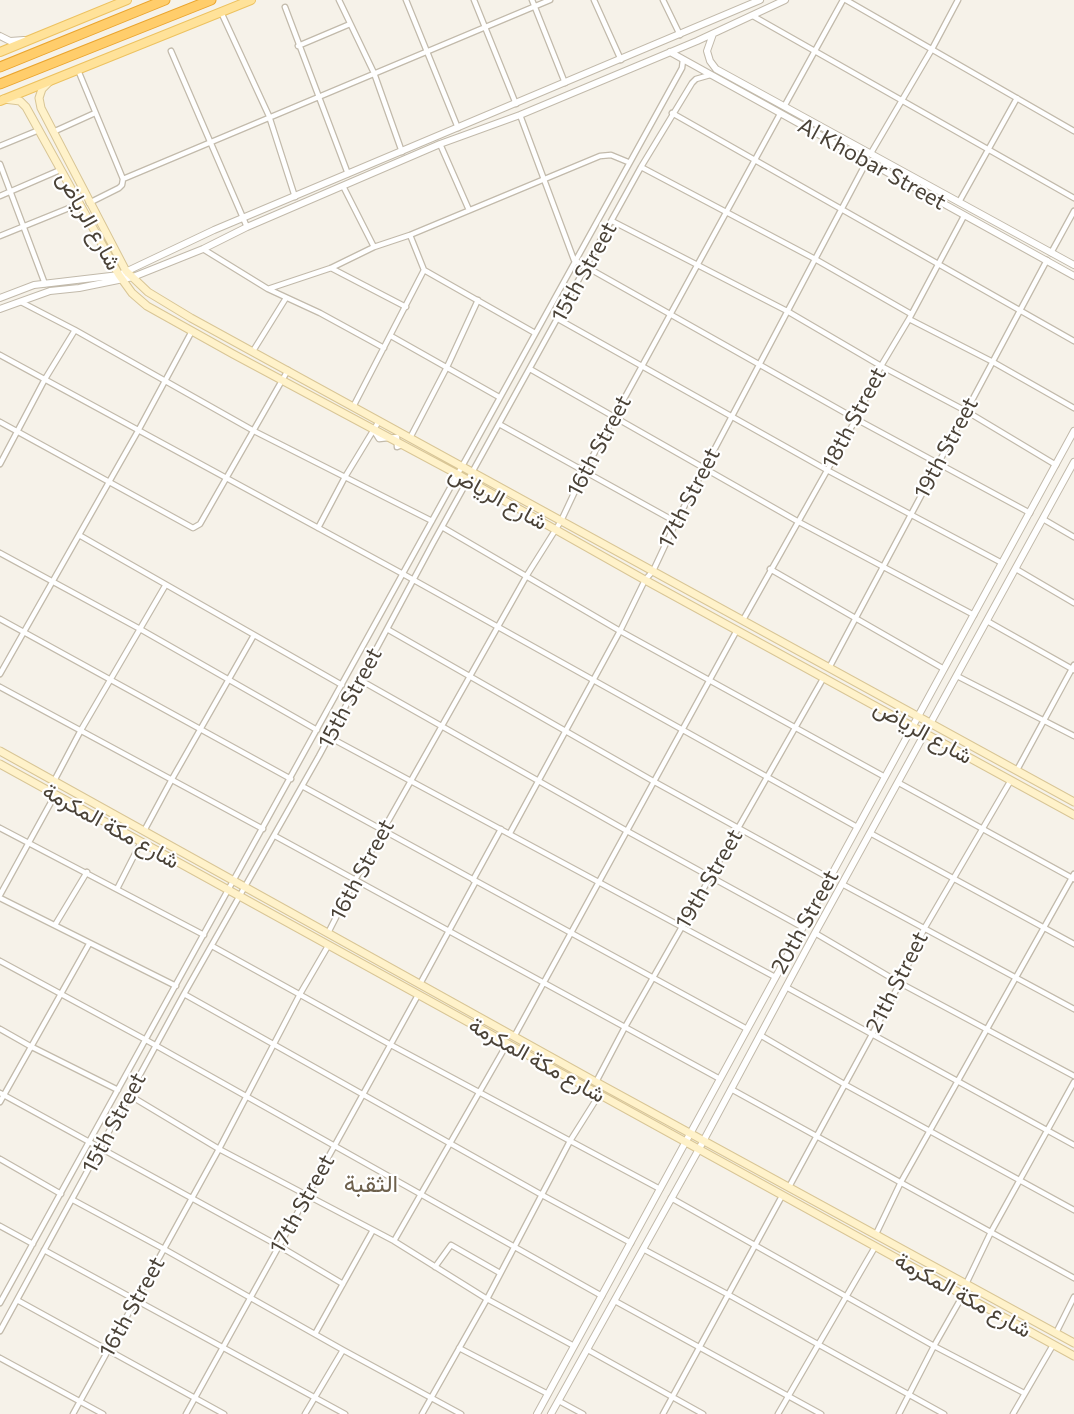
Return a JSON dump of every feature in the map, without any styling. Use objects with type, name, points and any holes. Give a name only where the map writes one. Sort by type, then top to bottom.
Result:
[{"type":"highway","points":[[0,67],[165,0]]},
{"type":"highway","points":[[0,84],[211,0]]},
{"type":"main road","points":[[0,52],[127,0]]},
{"type":"main road","points":[[57,28],[137,0]]},
{"type":"main road","points":[[2,100],[249,0]]},
{"type":"main road","name":"شارع الرياض","points":[[51,80],[42,89],[39,98],[40,108],[89,203],[122,275]]},
{"type":"main road","name":"شارع الرياض","points":[[2,100],[20,101],[40,130],[79,204],[137,299],[192,332],[469,480],[645,580],[1074,815]]},
{"type":"main road","name":"شارع الرياض","points":[[122,275],[134,277],[148,292],[191,318],[1074,802]]},
{"type":"main road","name":"شارع مكة المكرمة","points":[[0,751],[596,1082],[1074,1343]]},
{"type":"main road","name":"شارع مكة المكرمة","points":[[0,765],[1074,1356]]},
{"type":"street","points":[[339,0],[374,73],[402,152]]},
{"type":"street","points":[[406,0],[458,128]]},
{"type":"street","points":[[474,0],[516,104]]},
{"type":"street","points":[[532,0],[566,83]]},
{"type":"street","points":[[123,179],[550,0]]},
{"type":"street","points":[[594,0],[621,60]]},
{"type":"street","points":[[663,0],[680,35]]},
{"type":"street","points":[[0,309],[50,291],[79,288],[122,275],[243,218],[760,0]]},
{"type":"street","points":[[134,277],[203,249],[247,227],[440,144],[520,115],[670,52],[785,0]]},
{"type":"street","points":[[785,105],[845,0],[1074,130]]},
{"type":"street","points":[[871,153],[958,0]]},
{"type":"street","points":[[285,7],[348,174]]},
{"type":"street","points":[[221,12],[269,116],[295,197]]},
{"type":"street","points":[[753,16],[1074,198]]},
{"type":"street","points":[[298,46],[350,24]]},
{"type":"street","name":"Al Khobar Street","points":[[713,33],[707,51],[716,69],[1074,265]]},
{"type":"street","points":[[0,36],[10,41],[28,40]]},
{"type":"street","points":[[171,51],[247,227]]},
{"type":"street","name":"Al Khobar Street","points":[[670,52],[1074,276]]},
{"type":"street","name":"15th Street","points":[[0,1303],[3,1292],[61,1194],[291,779],[574,260],[682,68],[683,60]]},
{"type":"street","points":[[78,69],[123,179],[119,188],[89,203]]},
{"type":"street","name":"15th Street","points":[[0,1331],[184,994],[275,836],[442,527],[640,169],[692,83],[696,79],[710,75]]},
{"type":"street","points":[[734,88],[738,81]]},
{"type":"street","points":[[667,94],[680,101]]},
{"type":"street","points":[[960,202],[1017,98]]},
{"type":"street","points":[[53,132],[95,113]]},
{"type":"street","points":[[672,113],[1074,341]]},
{"type":"street","name":"16th Street","points":[[328,933],[355,880],[470,675],[527,575],[561,521],[584,472],[780,114]]},
{"type":"street","points":[[520,115],[574,260],[856,419],[1030,513]]},
{"type":"street","points":[[0,146],[40,130]]},
{"type":"street","points":[[440,144],[469,210]]},
{"type":"street","points":[[268,288],[331,268],[374,247],[410,235],[606,154],[727,212],[815,259],[910,317],[1074,408]]},
{"type":"street","name":"17th Street","points":[[510,833],[620,631],[645,580],[653,571],[676,522],[867,161]]},
{"type":"street","points":[[0,164],[45,284]]},
{"type":"street","points":[[0,196],[60,170]]},
{"type":"street","points":[[343,186],[374,247]]},
{"type":"street","points":[[0,236],[79,204]]},
{"type":"street","points":[[1052,253],[1074,211]]},
{"type":"street","name":"18th Street","points":[[743,620],[856,419],[881,366],[964,216]]},
{"type":"street","points":[[612,221],[787,311],[881,366],[966,411],[1056,465]]},
{"type":"street","points":[[410,235],[423,270],[535,333]]},
{"type":"street","points":[[203,249],[286,298],[320,313],[384,348]]},
{"type":"street","name":"19th Street","points":[[829,668],[1047,260]]},
{"type":"street","points":[[331,268],[406,307]]},
{"type":"street","points":[[353,406],[406,307],[423,270]]},
{"type":"street","points":[[0,298],[34,285],[122,275]]},
{"type":"street","points":[[253,351],[286,298]]},
{"type":"street","points":[[410,438],[447,367],[478,300]]},
{"type":"street","points":[[21,302],[254,431],[432,521]]},
{"type":"street","points":[[558,319],[826,470],[1002,563]]},
{"type":"street","points":[[0,464],[45,379],[75,330]]},
{"type":"street","points":[[0,674],[192,332]]},
{"type":"street","points":[[391,336],[499,398]]},
{"type":"street","points":[[0,355],[403,574],[857,827]]},
{"type":"street","points":[[530,369],[797,521],[974,615]]},
{"type":"street","points":[[0,422],[193,528],[200,524],[288,370]]},
{"type":"street","points":[[318,528],[345,477],[379,421]]},
{"type":"street","points":[[499,424],[676,522]]},
{"type":"street","name":"20th Street","points":[[537,1414],[1074,431]]},
{"type":"street","name":"20th Street","points":[[551,1414],[704,1140],[1043,519],[1072,472],[1074,462]]},
{"type":"street","points":[[1043,519],[1074,537]]},
{"type":"street","points":[[442,527],[620,631],[885,777]]},
{"type":"street","points":[[79,535],[342,685]]},
{"type":"street","points":[[0,553],[140,629],[317,730]]},
{"type":"street","points":[[770,569],[944,669]]},
{"type":"street","points":[[1016,569],[1074,603]]},
{"type":"street","points":[[54,781],[165,585]]},
{"type":"street","points":[[0,619],[291,779]]},
{"type":"street","points":[[987,621],[1073,668],[1017,770]]},
{"type":"street","points":[[387,629],[653,781],[829,878]]},
{"type":"street","points":[[515,1035],[737,630]]},
{"type":"street","points":[[144,831],[254,635]]},
{"type":"street","points":[[957,676],[1074,736]]},
{"type":"street","name":"19th Street","points":[[596,1082],[681,927],[824,677]]},
{"type":"street","points":[[360,680],[537,781],[802,927]]},
{"type":"street","points":[[0,687],[263,829]]},
{"type":"street","points":[[330,736],[775,977]]},
{"type":"street","name":"21th Street","points":[[789,1187],[900,983],[924,929],[1011,780]]},
{"type":"street","points":[[876,1234],[901,1182],[1073,877],[899,783]]},
{"type":"street","points":[[302,786],[747,1029]]},
{"type":"street","points":[[55,795],[0,896],[89,944],[176,986]]},
{"type":"street","points":[[0,828],[204,935]]},
{"type":"street","points":[[420,984],[501,829]]},
{"type":"street","points":[[870,833],[1074,944]]},
{"type":"street","points":[[275,836],[720,1079]]},
{"type":"street","points":[[117,889],[141,842]]},
{"type":"street","points":[[55,925],[87,872]]},
{"type":"street","points":[[842,884],[1074,1009]]},
{"type":"street","points":[[815,933],[900,983],[1074,1076]]},
{"type":"street","points":[[0,1102],[2,1094],[89,944]]},
{"type":"street","points":[[212,946],[660,1189]]},
{"type":"street","name":"16th Street","points":[[73,1414],[328,946]]},
{"type":"street","points":[[0,962],[156,1045],[602,1296]]},
{"type":"street","points":[[786,987],[1074,1145]]},
{"type":"street","points":[[184,994],[631,1243]]},
{"type":"street","name":"17th Street","points":[[186,1414],[418,995]]},
{"type":"street","points":[[0,1029],[118,1090]]},
{"type":"street","points":[[760,1035],[844,1084],[1074,1210]]},
{"type":"street","points":[[394,1241],[507,1044]]},
{"type":"street","points":[[966,1284],[991,1232],[1074,1082]]},
{"type":"street","points":[[731,1089],[1074,1278]]},
{"type":"street","points":[[2,1094],[279,1246],[343,1284]]},
{"type":"street","points":[[129,1095],[219,1149],[394,1241],[487,1299],[574,1346]]},
{"type":"street","points":[[422,1414],[487,1299],[570,1141],[599,1095]]},
{"type":"street","points":[[0,1159],[61,1194]]},
{"type":"street","points":[[663,1414],[782,1196]]},
{"type":"street","points":[[671,1198],[934,1346],[1024,1393]]},
{"type":"street","points":[[73,1200],[461,1414]]},
{"type":"street","points":[[0,1226],[33,1244]]},
{"type":"street","points":[[315,1334],[373,1230]]},
{"type":"street","points":[[435,1266],[451,1245],[501,1273]]},
{"type":"street","points":[[778,1414],[875,1247]]},
{"type":"street","points":[[44,1250],[345,1414]]},
{"type":"street","points":[[643,1250],[944,1414]]},
{"type":"street","points":[[899,1414],[963,1295]]},
{"type":"street","points":[[1056,1333],[1074,1297]]},
{"type":"street","points":[[17,1300],[224,1414]]},
{"type":"street","points":[[615,1301],[820,1414]]},
{"type":"street","points":[[1013,1414],[1053,1345]]},
{"type":"street","points":[[459,1348],[548,1394]]},
{"type":"street","points":[[304,1414],[343,1350]]},
{"type":"street","points":[[588,1350],[703,1414]]},
{"type":"street","points":[[0,1358],[104,1414]]},
{"type":"street","points":[[559,1401],[583,1414]]},
{"type":"district","name":"الثقبة","points":[[371,1184]]}]
